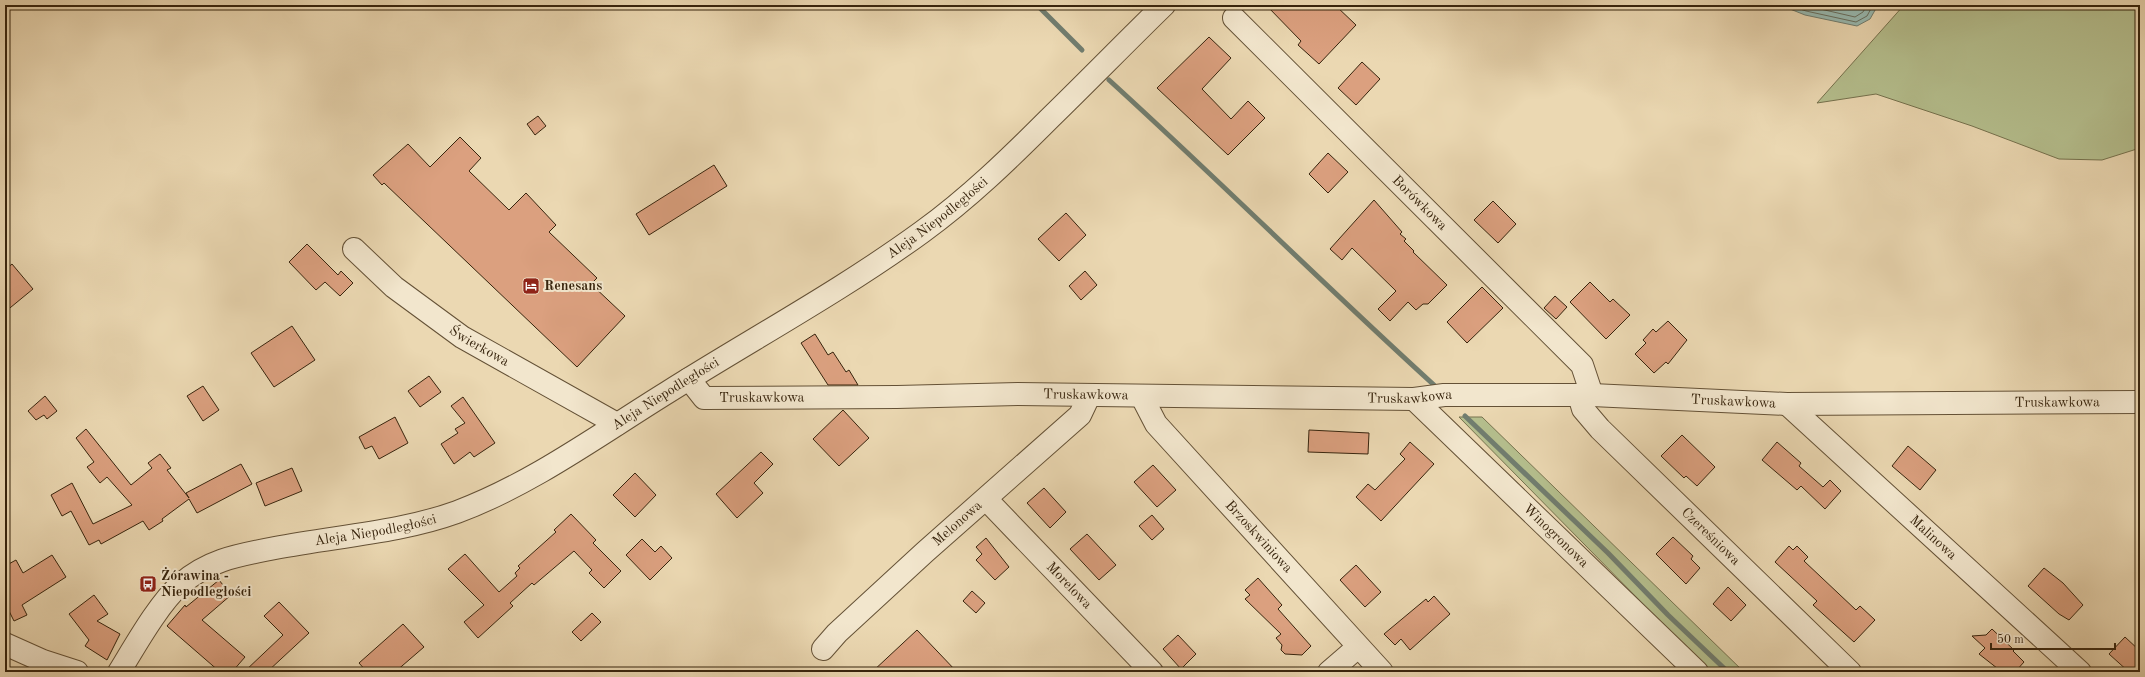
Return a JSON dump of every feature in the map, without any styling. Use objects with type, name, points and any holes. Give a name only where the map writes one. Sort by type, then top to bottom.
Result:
[{"type":"street","name":"Aleja Niepodległości","points":[[126,670],[169,596],[180,585],[207,566],[242,555],[292,545],[407,527],[442,517],[507,490],[855,277],[928,228],[979,186],[1164,5]]},
{"type":"street","name":"Borówkowa","points":[[1234,18],[1582,365],[1585,395]]},
{"type":"street","name":"Świerkowa","points":[[354,249],[394,287],[462,336],[617,424]]},
{"type":"street","name":"Truskawkowa","points":[[689,379],[704,398],[897,397],[1018,394],[1142,397],[1414,399],[1444,395],[1585,395],[1787,404],[2140,402]]},
{"type":"street","name":"Czereśniowa","points":[[1585,395],[1582,409],[1600,429],[1850,672]]},
{"type":"street","name":"Melonowa","points":[[823,649],[842,627],[1080,415],[1089,396]]},
{"type":"street","name":"Brzoskwiniowa","points":[[1142,397],[1156,424],[1382,672]]},
{"type":"street","name":"Winogronowa","points":[[1414,399],[1697,672]]},
{"type":"street","name":"Malinowa","points":[[1787,404],[2080,672]]},
{"type":"street","name":"Morelowa","points":[[986,499],[1152,672]]},
{"type":"street","points":[[5,644],[43,661],[77,672]]},
{"type":"street","points":[[1329,672],[1358,646]]},
{"type":"green space","points":[[1904,5],[2140,5],[2140,148],[2102,160],[2059,159],[1972,126],[1876,94],[1817,103]]},
{"type":"green space","points":[[1459,417],[1482,417],[1744,672],[1710,672]]},
{"type":"water","points":[[1780,5],[1878,5],[1870,19],[1857,26],[1805,15]]},
{"type":"building","points":[[1266,5],[1335,5],[1356,25],[1319,64],[1298,45],[1301,41]]},
{"type":"building","points":[[1209,37],[1231,58],[1202,89],[1231,119],[1248,101],[1265,118],[1228,155],[1157,88]]},
{"type":"building","points":[[1362,62],[1380,79],[1356,105],[1338,88]]},
{"type":"building","points":[[538,116],[546,126],[535,135],[527,124]]},
{"type":"building","points":[[460,137],[481,158],[469,171],[509,210],[526,193],[556,225],[549,232],[597,278],[591,284],[625,316],[577,367],[384,183],[382,185],[373,175],[408,144],[430,167]]},
{"type":"building","points":[[1328,153],[1348,172],[1328,193],[1309,174]]},
{"type":"building","points":[[714,165],[727,186],[649,235],[636,214]]},
{"type":"building","points":[[1374,200],[1402,232],[1400,234],[1406,239],[1404,241],[1414,251],[1413,252],[1447,285],[1428,304],[1423,304],[1416,310],[1408,302],[1390,321],[1378,309],[1396,291],[1352,248],[1342,260],[1330,249]]},
{"type":"building","points":[[1493,201],[1516,224],[1498,243],[1474,220]]},
{"type":"building","points":[[1066,213],[1086,235],[1059,261],[1038,239]]},
{"type":"building","points":[[307,244],[338,275],[341,271],[353,283],[340,296],[325,282],[316,290],[289,262]]},
{"type":"building","points":[[12,264],[33,289],[5,312],[5,270]]},
{"type":"building","points":[[1085,271],[1097,285],[1081,300],[1069,286]]},
{"type":"building","points":[[1590,282],[1610,302],[1613,299],[1630,315],[1606,339],[1570,302]]},
{"type":"building","points":[[1482,287],[1503,308],[1467,343],[1447,322]]},
{"type":"building","points":[[1555,296],[1567,307],[1556,319],[1544,308]]},
{"type":"building","points":[[1668,321],[1687,340],[1668,364],[1666,362],[1654,373],[1635,354],[1646,343],[1643,340],[1653,329],[1656,332]]},
{"type":"building","points":[[292,326],[315,360],[274,387],[251,353]]},
{"type":"building","points":[[815,334],[828,355],[833,352],[846,372],[849,370],[858,385],[828,385],[801,343]]},
{"type":"building","points":[[429,376],[441,392],[420,407],[408,391]]},
{"type":"building","points":[[203,386],[219,410],[203,421],[187,396]]},
{"type":"building","points":[[45,396],[57,411],[47,419],[44,415],[36,420],[28,411]]},
{"type":"building","points":[[463,397],[495,443],[474,457],[470,452],[454,464],[441,444],[458,433],[455,429],[465,423],[451,406]]},
{"type":"building","points":[[843,410],[869,438],[839,466],[813,439]]},
{"type":"building","points":[[395,417],[408,443],[379,459],[372,446],[365,449],[359,437]]},
{"type":"building","points":[[86,429],[131,485],[152,468],[148,463],[160,454],[171,468],[167,470],[189,498],[186,493],[241,464],[252,484],[197,513],[189,499],[162,519],[163,521],[149,530],[143,521],[101,544],[99,540],[89,545],[71,511],[62,516],[51,495],[72,483],[93,524],[132,505],[107,477],[100,483],[87,467],[94,462],[76,438]]},
{"type":"building","points":[[1309,430],[1369,433],[1368,454],[1308,452]]},
{"type":"building","points":[[1682,435],[1715,467],[1697,486],[1686,476],[1684,478],[1661,456]]},
{"type":"building","points":[[1410,442],[1434,464],[1381,521],[1356,497],[1368,484],[1375,490],[1405,459],[1400,454]]},
{"type":"building","points":[[1777,442],[1801,463],[1799,466],[1823,487],[1830,480],[1841,491],[1825,509],[1801,486],[1797,490],[1762,460]]},
{"type":"building","points":[[1908,446],[1936,470],[1920,490],[1892,466]]},
{"type":"building","points":[[761,452],[773,464],[754,483],[763,493],[737,518],[716,494]]},
{"type":"building","points":[[1153,465],[1176,490],[1157,507],[1134,482]]},
{"type":"building","points":[[292,468],[302,491],[265,506],[256,483]]},
{"type":"building","points":[[635,473],[656,495],[635,517],[613,495]]},
{"type":"building","points":[[1044,488],[1066,512],[1050,528],[1027,503]]},
{"type":"building","points":[[571,514],[596,540],[593,543],[621,571],[604,588],[589,573],[592,570],[574,551],[534,585],[532,583],[510,603],[513,606],[478,638],[464,622],[484,605],[448,569],[465,554],[499,592],[517,576],[515,573],[520,568],[518,566],[556,532],[554,530]]},
{"type":"building","points":[[1152,515],[1164,529],[1152,540],[1139,526]]},
{"type":"building","points":[[1087,534],[1116,565],[1099,580],[1070,549]]},
{"type":"building","points":[[1673,537],[1693,556],[1691,559],[1700,568],[1686,584],[1656,554]]},
{"type":"building","points":[[986,538],[1009,567],[995,580],[976,560],[982,554],[976,547]]},
{"type":"building","points":[[642,539],[655,552],[661,546],[672,558],[650,580],[626,555]]},
{"type":"building","points":[[1789,546],[1793,550],[1797,546],[1808,557],[1804,561],[1856,610],[1860,606],[1875,620],[1854,642],[1813,605],[1817,601],[1775,562]]},
{"type":"building","points":[[52,555],[66,577],[22,605],[27,615],[14,621],[5,603],[5,566],[16,560],[23,573]]},
{"type":"building","points":[[1356,565],[1381,592],[1365,607],[1340,580]]},
{"type":"building","points":[[2044,568],[2063,583],[2083,605],[2069,620],[2059,614],[2028,586]]},
{"type":"building","points":[[1258,578],[1282,605],[1278,609],[1311,646],[1302,655],[1285,654],[1281,650],[1282,645],[1276,638],[1281,634],[1245,599],[1250,595],[1245,590]]},
{"type":"building","points":[[219,580],[231,595],[202,620],[245,657],[232,672],[220,672],[167,626],[185,605],[186,607]]},
{"type":"building","points":[[1728,587],[1746,605],[1731,621],[1713,604]]},
{"type":"building","points":[[972,591],[985,603],[976,613],[963,601]]},
{"type":"building","points":[[94,595],[108,614],[97,621],[120,634],[107,660],[85,646],[89,640],[69,614]]},
{"type":"building","points":[[1434,596],[1450,614],[1410,650],[1401,639],[1395,645],[1384,634],[1426,599],[1428,602]]},
{"type":"building","points":[[279,602],[309,633],[267,672],[244,672],[283,635],[264,616]]},
{"type":"building","points":[[592,613],[601,622],[581,641],[572,632]]},
{"type":"building","points":[[403,624],[424,647],[395,672],[367,672],[359,663]]},
{"type":"building","points":[[1992,629],[2024,662],[2015,672],[2002,672],[1979,654],[1985,648],[1972,636],[1986,635]]},
{"type":"building","points":[[917,630],[957,672],[872,672]]},
{"type":"building","points":[[1178,635],[1196,654],[1181,669],[1163,649]]},
{"type":"building","points":[[2125,637],[2140,651],[2140,672],[2129,672],[2109,654]]},
{"type":"waterway","points":[[1037,5],[1082,50]]},
{"type":"waterway","points":[[1109,80],[1434,385]]},
{"type":"waterway","points":[[1465,416],[1608,553],[1668,615],[1728,672]]},
{"type":"place","name":"Renesans","points":[[531,286]]},
{"type":"place","name":"Żórawina - Niepodległości","points":[[148,584]]}]
